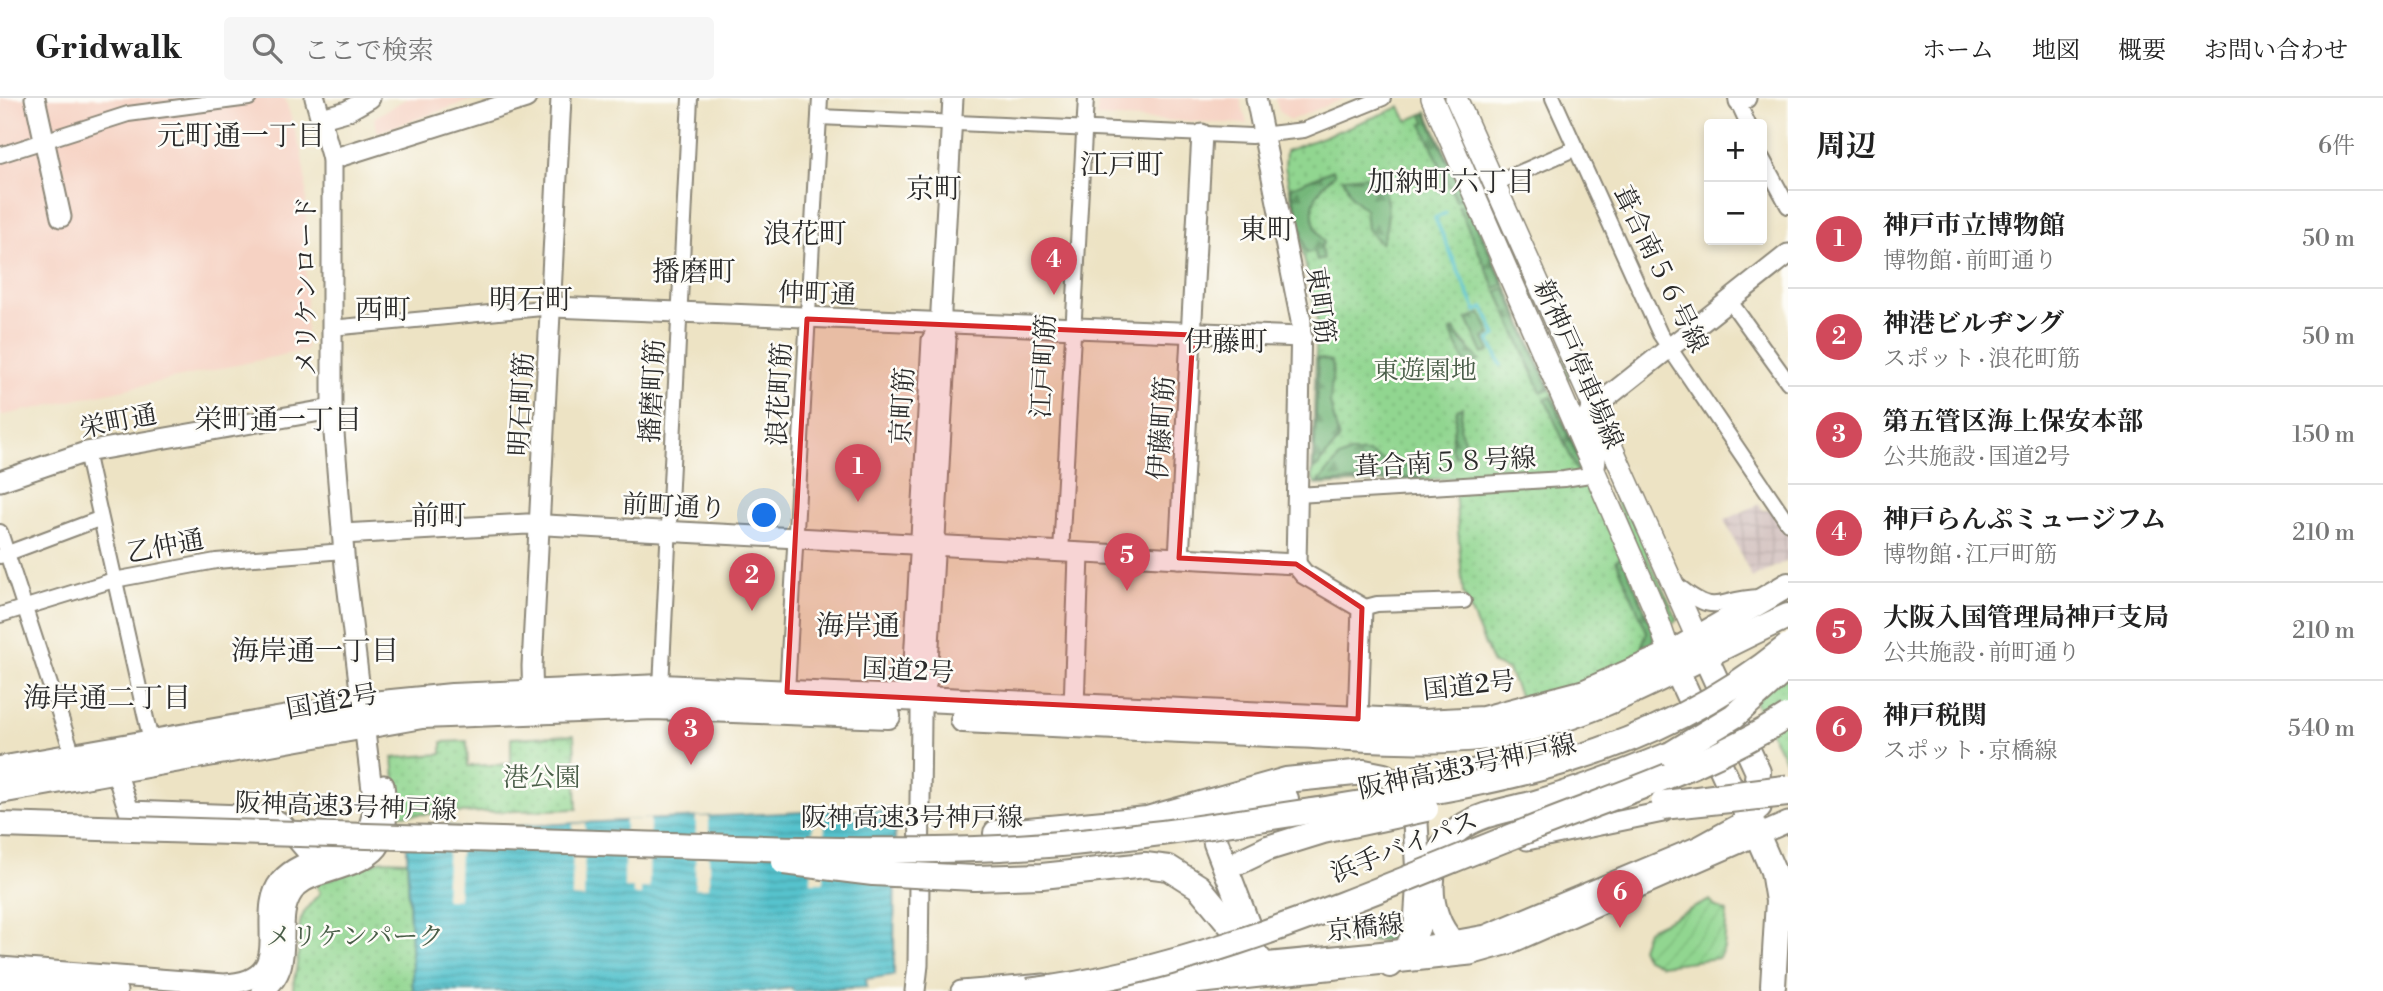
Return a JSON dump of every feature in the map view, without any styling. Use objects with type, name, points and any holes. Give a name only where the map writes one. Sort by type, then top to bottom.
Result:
[{"type":"highway","name":"国道2号","points":[[0,769],[151,741],[364,715],[442,715],[661,687],[787,692],[921,710],[1359,738],[1490,736],[1526,730],[1582,711],[1700,647],[1764,597],[1788,584]]},
{"type":"highway","name":"国道2号","points":[[1700,647],[1788,616]]},
{"type":"highway","name":"阪神高速3号神戸線","points":[[0,841],[784,855],[999,848],[1104,839],[1230,823],[1514,777],[1590,755],[1662,724],[1724,690],[1788,646]]},
{"type":"highway","points":[[1700,647],[1758,772],[1755,827]]},
{"type":"highway","name":"国道2号","points":[[533,702],[707,708],[1074,708],[1424,722],[1483,719],[1585,692],[1673,663]]},
{"type":"highway","points":[[1673,663],[1728,782],[1755,827],[1773,871],[1777,893],[1773,989]]},
{"type":"highway","points":[[1423,924],[1440,850],[1457,830],[1487,815],[1609,779],[1671,754],[1734,716],[1788,666]]},
{"type":"highway","name":"阪神高速3号神戸線","points":[[0,825],[784,855],[883,865],[1053,860],[1158,849],[1426,809],[1544,785],[1620,759],[1702,721],[1788,666]]},
{"type":"highway","name":"国道2号","points":[[0,791],[364,715]]},
{"type":"highway","name":"浜手バイパス","points":[[1028,991],[1119,976],[1216,948],[1685,768],[1788,716]]},
{"type":"highway","name":"浜手バイパス","points":[[1059,991],[1160,970],[1217,953],[1688,772],[1788,722]]},
{"type":"highway","points":[[1270,977],[1239,908],[1216,843],[1214,830],[1218,818],[1227,811],[1286,790],[1538,762],[1588,750],[1662,724]]},
{"type":"highway","points":[[784,855],[1123,822],[1364,772],[1384,776],[1399,785],[1415,813],[1423,924]]},
{"type":"highway","points":[[1241,861],[1305,836],[1426,809]]},
{"type":"highway","points":[[784,855],[883,873],[975,878],[1145,865],[1179,872],[1212,900],[1270,977]]},
{"type":"main road","name":"新神戸停車場線","points":[[1432,98],[1654,608],[1673,663]]},
{"type":"main road","name":"新神戸停車場線","points":[[1456,98],[1700,647]]},
{"type":"main road","points":[[1595,471],[1605,466],[1608,456],[1596,411]]},
{"type":"street","points":[[35,98],[61,217]]},
{"type":"street","points":[[0,156],[128,114],[249,98]]},
{"type":"street","name":"メリケンロード","points":[[0,967],[199,987],[237,984],[261,970],[271,951],[271,901],[276,887],[292,870],[352,847],[370,822],[373,798],[343,543],[332,409],[332,159],[315,98]]},
{"type":"street","points":[[322,118],[347,111],[370,98]]},
{"type":"street","points":[[332,159],[362,152],[526,98]]},
{"type":"street","name":"明石町筋","points":[[533,702],[561,98]]},
{"type":"street","name":"播磨町筋","points":[[661,687],[690,98]]},
{"type":"street","name":"浪花町筋","points":[[787,692],[820,98]]},
{"type":"street","name":"京町筋","points":[[921,710],[913,680],[928,545],[932,340],[941,324],[953,98]]},
{"type":"street","name":"江戸町筋","points":[[1074,708],[1070,553],[1071,329],[1086,98]]},
{"type":"street","name":"東町筋","points":[[1256,98],[1266,134],[1302,337],[1296,564]]},
{"type":"street","points":[[819,117],[1202,134],[1266,134],[1304,130],[1383,98]]},
{"type":"street","name":"葺合南５６号線","points":[[1553,98],[1669,349],[1788,523]]},
{"type":"street","points":[[1741,99],[1747,119]]},
{"type":"street","name":"伊藤町筋","points":[[1180,558],[1202,134]]},
{"type":"street","points":[[1494,184],[1576,148]]},
{"type":"street","points":[[1767,167],[1788,206]]},
{"type":"street","points":[[1596,411],[1788,254]]},
{"type":"street","points":[[1729,300],[1788,382]]},
{"type":"street","name":"仲町通","points":[[331,328],[553,307],[1193,335],[1302,337]]},
{"type":"street","name":"栄町通","points":[[0,481],[86,452],[332,409]]},
{"type":"street","points":[[86,452],[151,741]]},
{"type":"street","name":"葺合南５８号線","points":[[1297,495],[1577,478],[1595,471]]},
{"type":"street","points":[[3,555],[99,519]]},
{"type":"street","name":"前町通り","points":[[343,543],[541,525],[1296,564]]},
{"type":"street","points":[[0,532],[3,555],[24,606],[73,755]]},
{"type":"street","name":"乙仲通","points":[[0,615],[114,580],[216,561],[343,543]]},
{"type":"street","points":[[1296,564],[1304,574],[1362,608],[1377,604],[1464,601]]},
{"type":"street","points":[[1670,579],[1701,604],[1713,606],[1742,597],[1764,597]]},
{"type":"street","points":[[1359,719],[1362,608]]},
{"type":"street","points":[[915,991],[918,965],[921,710]]},
{"type":"street","points":[[262,991],[272,983],[283,963],[287,905],[294,891],[307,880],[366,860],[385,837],[387,812],[379,749],[364,715]]},
{"type":"street","points":[[115,768],[129,811],[270,816],[285,825],[315,861]]},
{"type":"street","points":[[1755,827],[1776,793],[1788,787]]},
{"type":"street","points":[[1509,837],[1661,801],[1788,787]]},
{"type":"street","points":[[1465,859],[1560,832],[1663,812],[1788,799]]},
{"type":"street","points":[[1755,827],[1788,822]]},
{"type":"street","name":"京橋線","points":[[1423,924],[1457,958],[1509,944],[1755,827]]},
{"type":"street","name":"京橋線","points":[[1129,991],[1270,977],[1423,924],[1511,927],[1699,846],[1755,827]]},
{"type":"street","name":"京橋線","points":[[961,991],[1270,977]]},
{"type":"street","points":[[0,983],[117,991]]},
{"type":"highlighted area","points":[[807,319],[1193,335],[1179,558],[1296,564],[1362,608],[1358,719],[787,692]]},
{"type":"shaded area","points":[[0,98],[285,98],[301,151],[306,183],[306,350],[0,416]]},
{"type":"shaded area","points":[[407,98],[478,98],[378,132],[374,118]]},
{"type":"shaded area","points":[[1098,98],[1240,98],[1247,124],[1097,117]]},
{"type":"shaded area","points":[[1275,98],[1346,98],[1290,120],[1279,111]]},
{"type":"shaded area","points":[[1759,504],[1763,510],[1770,510],[1788,534],[1788,560],[1752,578],[1725,520]]},
{"type":"green space","name":"東遊園地","points":[[1400,107],[1407,121],[1427,112],[1512,299],[1654,631],[1653,644],[1646,653],[1580,684],[1522,702],[1508,670],[1493,664],[1463,593],[1454,478],[1316,485],[1312,477],[1317,320],[1285,167],[1286,151]]},
{"type":"green space","points":[[1445,107],[1572,376],[1571,379],[1567,378]]},
{"type":"green space","points":[[1426,113],[1464,197],[1456,201],[1422,124],[1426,122],[1422,115]]},
{"type":"green space","points":[[1333,170],[1335,174],[1320,189],[1313,205],[1314,223],[1324,242],[1321,247],[1324,259],[1317,261],[1315,252],[1306,252],[1291,187]]},
{"type":"green space","points":[[1366,176],[1375,181],[1385,196],[1388,215],[1381,244],[1367,229],[1365,209],[1352,198],[1343,178]]},
{"type":"green space","points":[[1466,202],[1504,285],[1495,288],[1458,206]]},
{"type":"green space","points":[[1505,288],[1549,389],[1541,392],[1497,291]]},
{"type":"green space","points":[[1481,313],[1491,335],[1484,338],[1490,351],[1483,354],[1467,319]]},
{"type":"green space","points":[[1454,329],[1479,361],[1467,366],[1450,331]]},
{"type":"green space","points":[[1318,358],[1331,361],[1333,367],[1330,402],[1339,440],[1314,470]]},
{"type":"green space","points":[[1551,397],[1582,467],[1579,476],[1545,399]]},
{"type":"green space","points":[[1462,407],[1460,430],[1469,451],[1455,457],[1451,448],[1457,409]]},
{"type":"green space","points":[[1350,453],[1369,453],[1396,467],[1416,465],[1421,477],[1318,483],[1339,458]]},
{"type":"green space","points":[[1617,477],[1648,551],[1648,558],[1677,619],[1674,623],[1669,623],[1608,484],[1611,478]]},
{"type":"green space","points":[[1622,557],[1654,631],[1653,644],[1646,653],[1642,645],[1647,632],[1616,560]]},
{"type":"green space","points":[[1788,649],[1788,766],[1740,673]]},
{"type":"green space","name":"港公園","points":[[574,735],[577,809],[398,815],[393,758],[442,754],[442,742],[467,741],[468,766],[511,764],[511,738]]},
{"type":"green space","name":"メリケンパーク","points":[[382,860],[407,861],[413,991],[293,991],[301,919],[320,893],[316,884]]},
{"type":"green space","points":[[1710,900],[1714,906],[1727,912],[1724,949],[1718,958],[1661,965],[1646,959],[1641,948],[1647,930]]},
{"type":"green space","points":[[1404,932],[1399,939],[1329,945],[1329,940]]},
{"type":"water","points":[[825,811],[895,811],[894,975],[866,979],[867,987],[793,991],[792,988],[764,991],[413,991],[406,826],[449,825],[461,829]]},
{"type":"pier","points":[[813,811],[825,811],[824,882],[811,882]]},
{"type":"pier","points":[[696,817],[709,817],[709,888],[695,888]]},
{"type":"pier","points":[[650,819],[649,888],[641,888],[641,895],[633,895],[633,888],[624,888],[625,820]]},
{"type":"pier","points":[[585,823],[584,898],[572,897],[573,824]]},
{"type":"pier","points":[[449,825],[461,829],[458,899],[445,899]]},
{"type":"waterway","points":[[1446,213],[1435,218],[1476,311],[1484,308],[1496,336],[1489,340],[1501,365]]},
{"type":"place","name":"神戸らんぷミュージフム","points":[[1054,295]]},
{"type":"place","name":"神戸市立博物館","points":[[858,502]]},
{"type":"place","name":"大阪入国管理局神戸支局","points":[[1127,591]]},
{"type":"place","name":"神港ビルヂング","points":[[752,611]]},
{"type":"place","name":"第五管区海上保安本部","points":[[691,765]]},
{"type":"place","name":"神戸税関","points":[[1620,928]]},
{"type":"district","name":"元町通一丁目","points":[[241,135]]},
{"type":"district","name":"江戸町","points":[[1122,164]]},
{"type":"district","name":"加納町六丁目","points":[[1451,181]]},
{"type":"district","name":"京町","points":[[934,188]]},
{"type":"district","name":"東町","points":[[1267,229]]},
{"type":"district","name":"浪花町","points":[[805,233]]},
{"type":"district","name":"播磨町","points":[[694,271]]},
{"type":"district","name":"明石町","points":[[531,299]]},
{"type":"district","name":"西町","points":[[383,309]]},
{"type":"district","name":"伊藤町","points":[[1226,341]]},
{"type":"district","name":"栄町通一丁目","points":[[278,419]]},
{"type":"district","name":"前町","points":[[439,515]]},
{"type":"district","name":"海岸通","points":[[858,625]]},
{"type":"district","name":"海岸通一丁目","points":[[315,650]]},
{"type":"district","name":"海岸通二丁目","points":[[107,697]]}]
